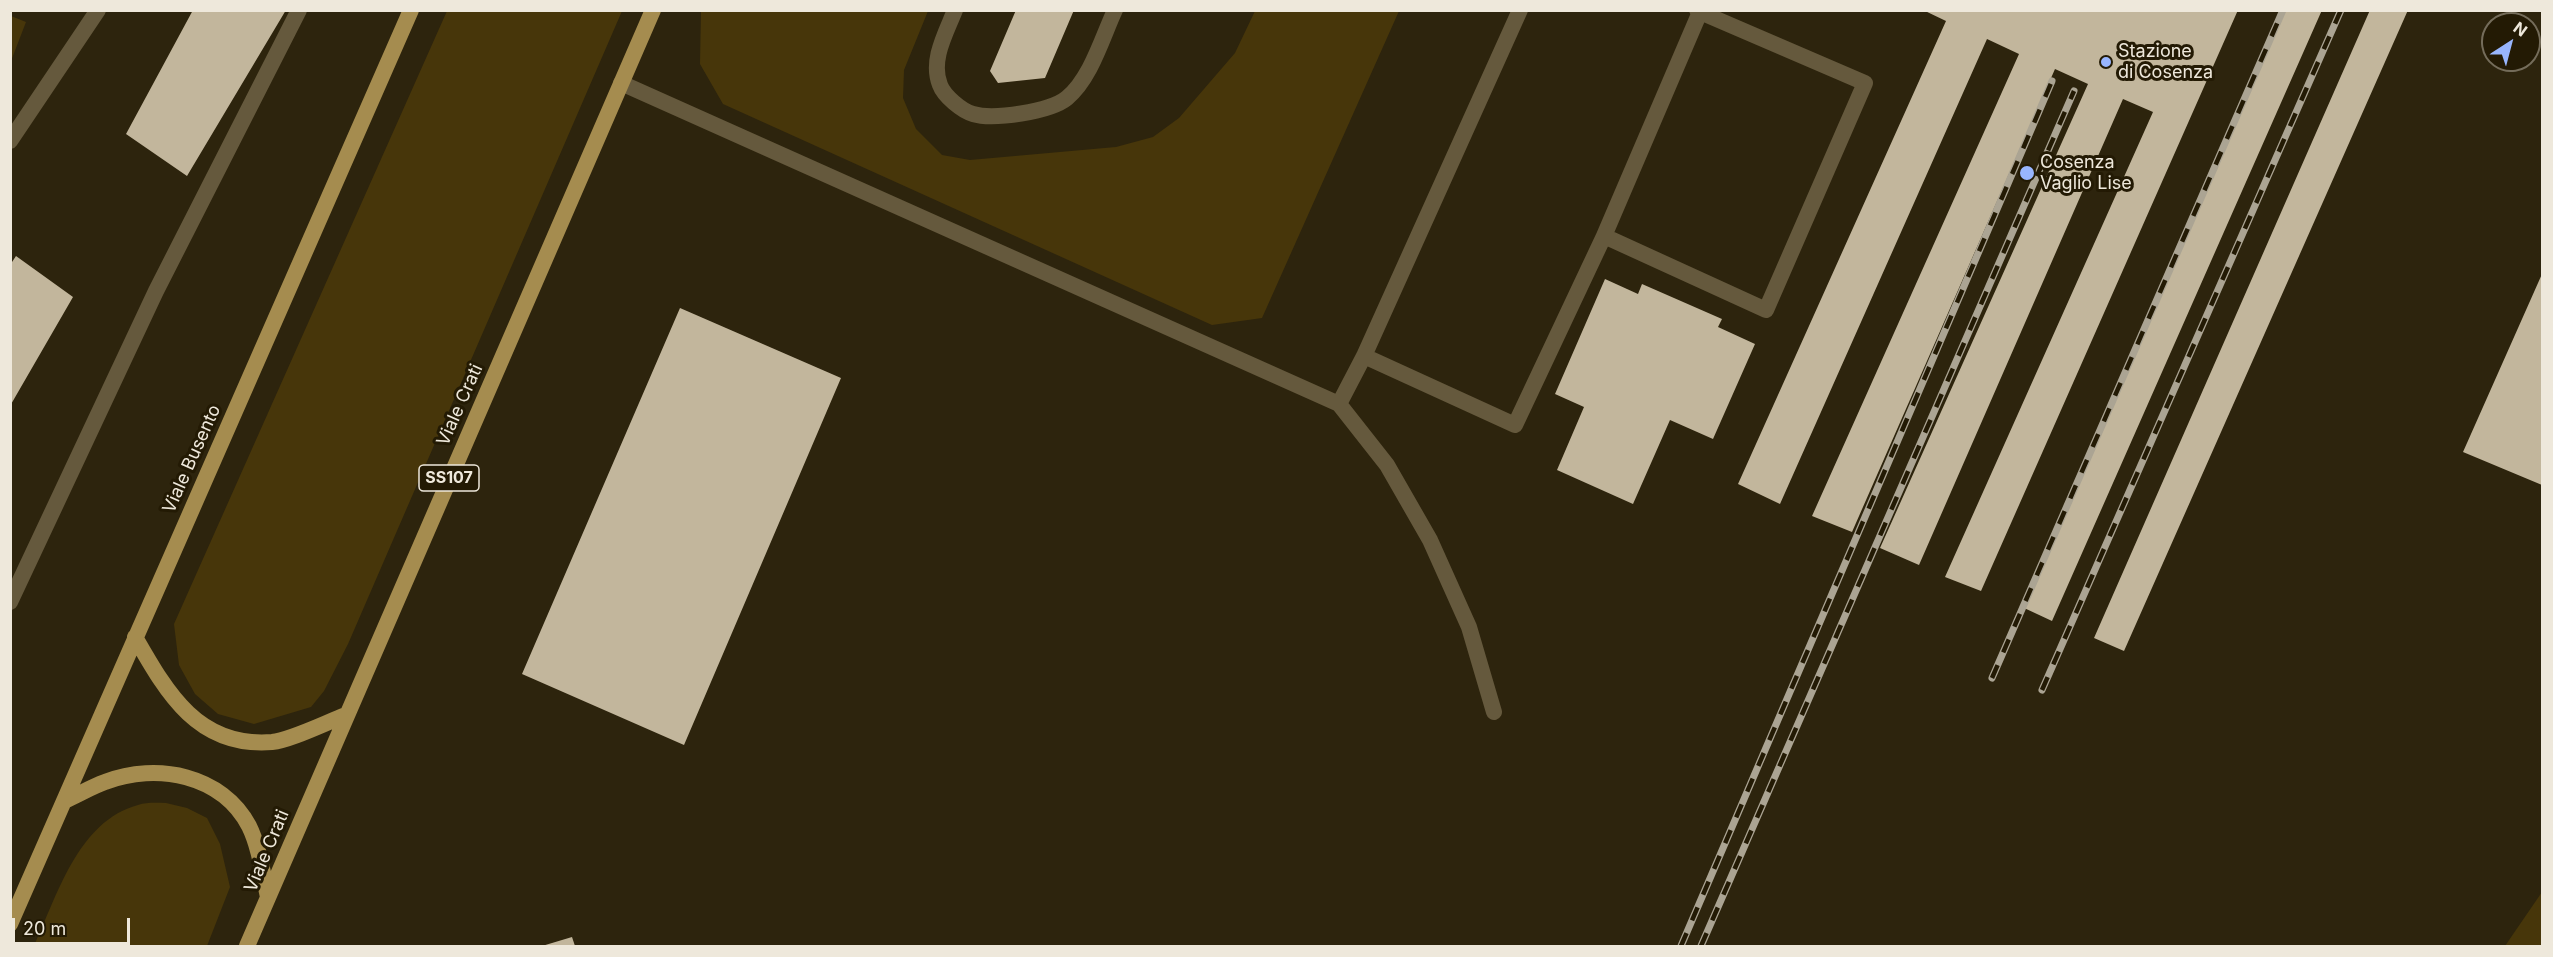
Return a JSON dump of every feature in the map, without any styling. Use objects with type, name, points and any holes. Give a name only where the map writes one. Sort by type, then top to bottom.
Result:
[{"type":"main road","name":"Viale Busento","points":[[10,924],[411,10]]},
{"type":"main road","name":"Viale Crati","points":[[247,946],[652,10]]},
{"type":"main road","points":[[135,637],[164,688],[194,720],[234,740],[274,742],[346,715]]},
{"type":"main road","points":[[64,801],[107,781],[142,773],[178,774],[201,781],[227,797],[249,826],[268,897]]},
{"type":"street","points":[[10,141],[98,10]]},
{"type":"street","points":[[10,602],[156,291],[299,10]]},
{"type":"street","points":[[956,10],[936,63],[940,86],[951,100],[973,114],[1010,115],[1042,109],[1066,99],[1086,74],[1115,10]]},
{"type":"street","points":[[1339,404],[1364,356],[1520,10]]},
{"type":"street","points":[[1364,356],[1515,425],[1604,236],[1699,11],[1865,83],[1766,310],[1604,236]]},
{"type":"street","points":[[621,83],[1339,404],[1387,465],[1430,540],[1469,627],[1494,712]]},
{"type":"shaded area","points":[[447,11],[622,11],[348,644],[324,691],[311,707],[254,724],[218,714],[195,694],[179,665],[174,624]]},
{"type":"shaded area","points":[[701,11],[928,11],[904,70],[903,98],[916,129],[942,155],[970,160],[1116,147],[1153,137],[1179,118],[1235,53],[1255,11],[1399,11],[1262,318],[1212,325],[723,104],[700,64]]},
{"type":"shaded area","points":[[11,16],[26,22],[11,61]]},
{"type":"shaded area","points":[[166,803],[187,808],[207,818],[220,844],[230,887],[207,946],[34,946],[61,884],[85,843],[117,814],[138,805]]},
{"type":"shaded area","points":[[2542,892],[2542,946],[2505,946]]},
{"type":"building","points":[[193,10],[286,10],[187,176],[126,134]]},
{"type":"building","points":[[1016,10],[1074,10],[1045,78],[998,83],[990,71]]},
{"type":"building","points":[[1923,10],[2238,10],[1981,591],[1945,577],[2153,112],[2123,99],[1919,565],[1880,548],[2088,84],[2055,69],[1852,532],[1812,516],[2019,54],[1987,39],[1780,504],[1738,484],[1946,21]]},
{"type":"building","points":[[2283,10],[2322,10],[2052,621],[2022,607]]},
{"type":"building","points":[[2370,10],[2408,10],[2124,651],[2094,638]]},
{"type":"building","points":[[16,256],[73,297],[10,406],[10,265]]},
{"type":"building","points":[[2542,274],[2542,485],[2463,452]]},
{"type":"building","points":[[1605,279],[1638,294],[1642,284],[1722,319],[1718,327],[1755,344],[1713,439],[1670,420],[1633,504],[1557,470],[1584,407],[1555,394]]},
{"type":"building","points":[[680,308],[841,378],[684,745],[522,674]]},
{"type":"building","points":[[572,937],[575,946],[542,946]]},
{"type":"railway","points":[[1992,678],[2283,10]]},
{"type":"railway","points":[[2042,690],[2341,10]]},
{"type":"railway","points":[[1681,946],[2052,81]]},
{"type":"railway","points":[[1701,946],[2074,91]]},
{"type":"place","name":"Stazione di Cosenza","points":[[2106,62]]},
{"type":"place","name":"Cosenza Vaglio Lise","points":[[2027,173]]}]
